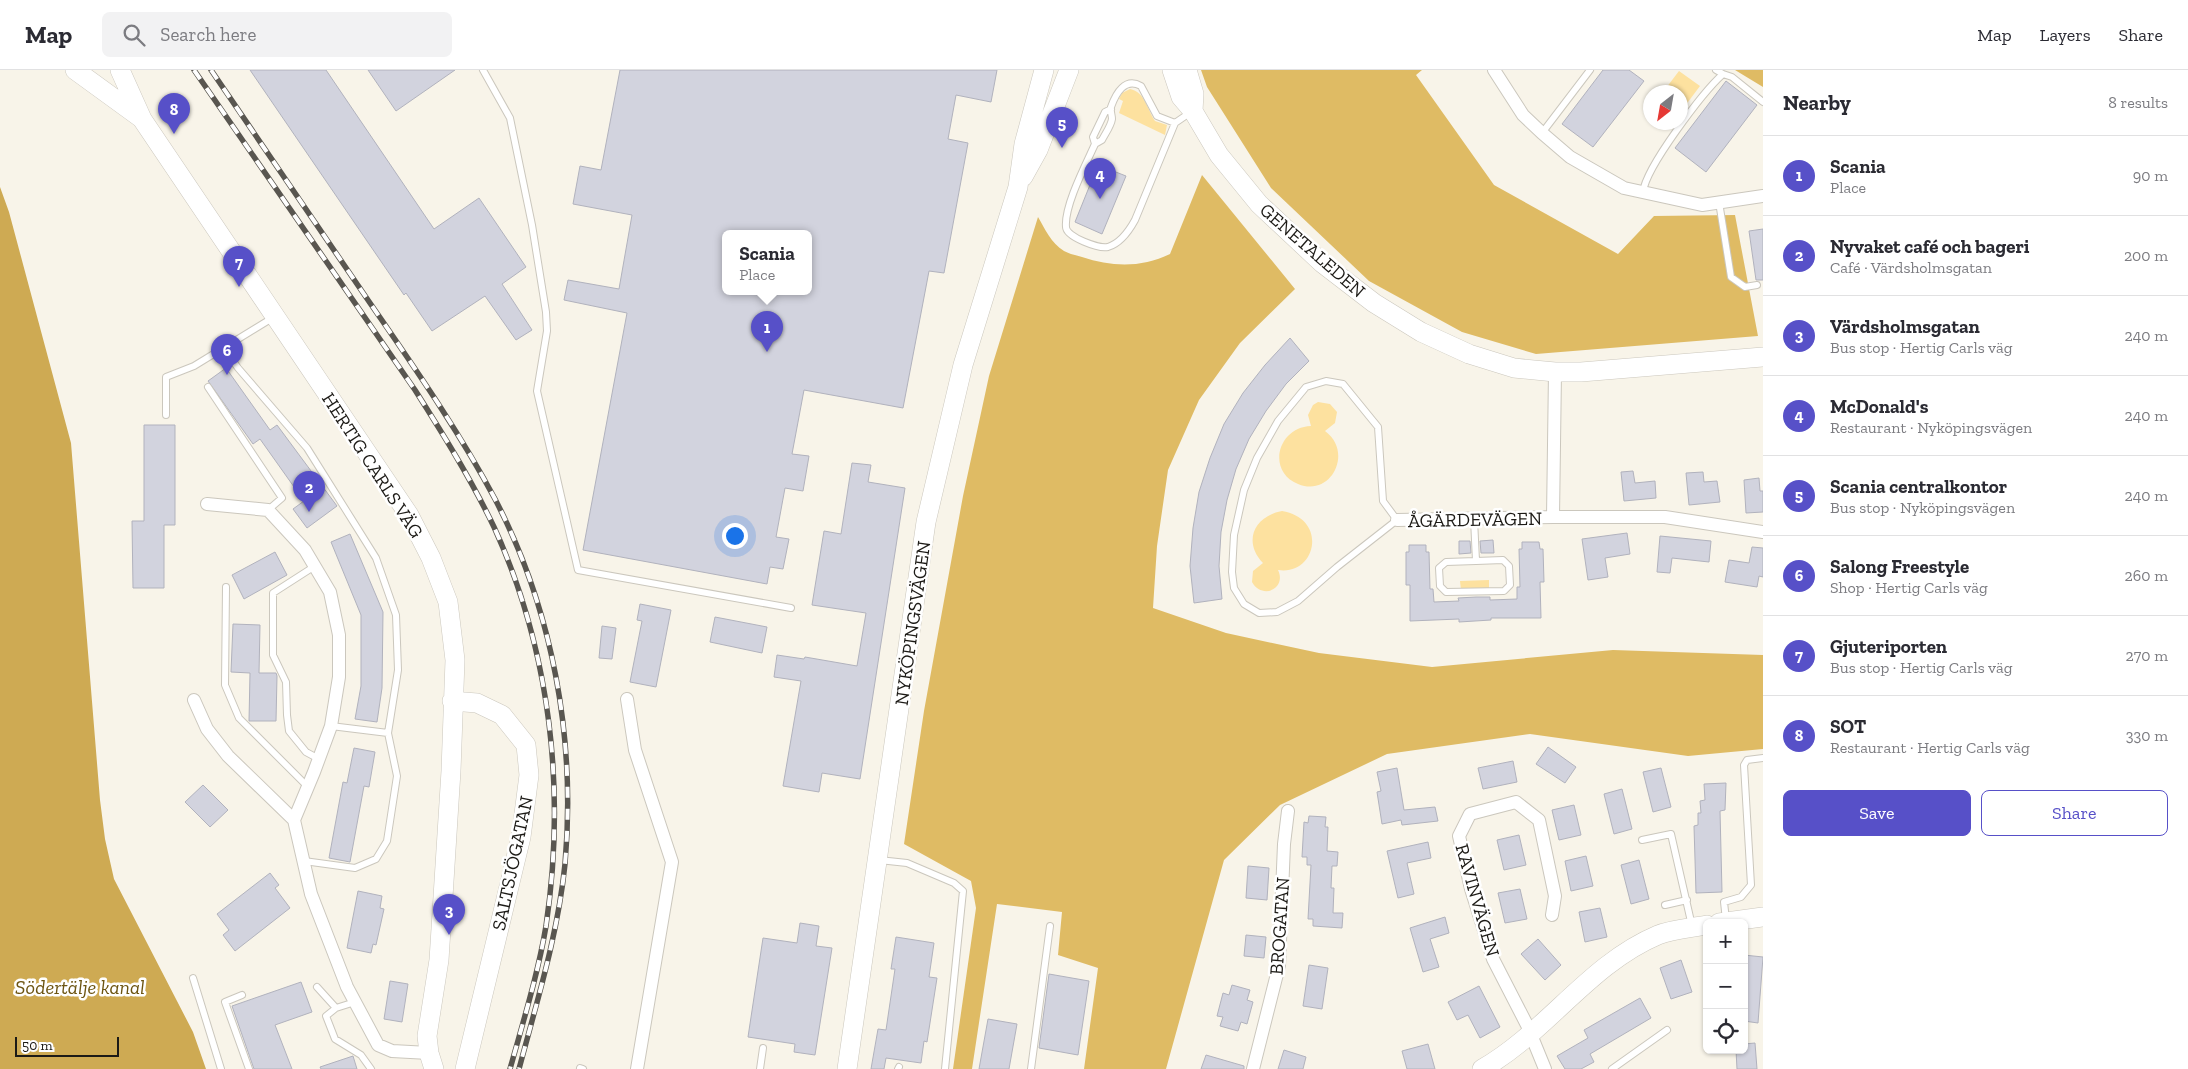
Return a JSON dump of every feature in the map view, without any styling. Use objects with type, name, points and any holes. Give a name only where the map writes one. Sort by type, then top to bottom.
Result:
[{"type":"main road","name":"HERTIG CARLS VÄG","points":[[75,70],[142,119]]},
{"type":"main road","name":"HERTIG CARLS VÄG","points":[[120,70],[142,119],[409,515],[431,558],[448,602],[455,660],[452,701],[451,771],[439,960],[427,1036],[432,1061]]},
{"type":"main road","name":"NYKÖPINGSVÄGEN","points":[[847,1069],[926,522],[963,365],[1018,187],[1024,144],[1044,70]]},
{"type":"main road","name":"NYKÖPINGSVÄGEN","points":[[1018,187],[1038,150],[1068,70]]},
{"type":"main road","name":"GENETALEDEN","points":[[1172,70],[1181,98],[1193,111],[1219,155],[1259,204],[1322,263],[1374,303],[1421,332],[1469,354],[1514,368],[1555,372],[1581,372],[1763,356]]},
{"type":"main road","name":"GENETALEDEN","points":[[1186,70],[1194,94],[1193,111]]},
{"type":"main road","name":"SALTSJÖGATAN","points":[[452,701],[477,703],[502,715],[526,744],[529,775],[521,837],[465,1069]]},
{"type":"main road","points":[[1747,919],[1763,917]]},
{"type":"main road","points":[[1482,1069],[1500,1059],[1531,1034],[1610,962],[1660,934],[1700,926]]},
{"type":"street","points":[[1494,70],[1523,115],[1542,133],[1570,158],[1624,188],[1702,205],[1763,196]]},
{"type":"street","name":"ÅGÄRDEVÄGEN","points":[[1553,517],[1555,372]]},
{"type":"street","points":[[207,504],[268,510],[305,550],[330,592],[339,635],[339,677],[331,726],[294,820]]},
{"type":"street","name":"ÅGÄRDEVÄGEN","points":[[1397,520],[1665,517],[1763,532]]},
{"type":"street","points":[[627,699],[635,750],[672,862],[638,1069]]},
{"type":"street","points":[[194,700],[207,729],[228,756],[294,820],[311,894],[347,987],[378,1045],[432,1061]]},
{"type":"street","name":"RAVINVÄGEN","points":[[1531,1034],[1493,958],[1471,889],[1459,836],[1470,814],[1516,802],[1539,820],[1555,896],[1552,915]]},
{"type":"street","name":"BROGATAN","points":[[1253,1069],[1279,966],[1284,844],[1288,811]]},
{"type":"street","points":[[1531,1034],[1545,1069]]},
{"type":"lane","points":[[483,70],[510,118],[532,225],[546,312],[547,331],[537,391],[578,570],[791,608]]},
{"type":"lane","points":[[1542,133],[1590,70]]},
{"type":"lane","points":[[1716,70],[1732,77],[1763,102]]},
{"type":"lane","points":[[1643,192],[1644,182],[1663,150],[1723,74]]},
{"type":"lane","points":[[1175,123],[1157,116],[1144,89],[1138,84],[1125,84],[1119,90],[1111,109],[1105,112],[1093,137],[1095,144],[1067,212],[1067,232],[1098,247],[1108,247],[1120,241],[1135,220],[1175,123],[1193,111]]},
{"type":"lane","points":[[1719,202],[1731,277],[1745,286],[1757,285]]},
{"type":"lane","points":[[166,415],[166,377],[194,366],[275,316]]},
{"type":"lane","points":[[223,347],[238,368],[307,448],[376,558],[396,615],[398,670],[388,733],[397,776],[387,841],[376,859],[355,868],[304,861]]},
{"type":"lane","points":[[1326,381],[1343,384],[1378,427],[1383,501],[1397,520],[1337,567],[1298,601],[1277,612],[1259,613],[1244,604],[1234,588],[1232,572],[1234,535],[1244,490],[1257,458],[1278,421],[1306,387],[1326,381]]},
{"type":"lane","points":[[208,387],[282,498],[268,510]]},
{"type":"lane","points":[[1474,519],[1476,561]]},
{"type":"lane","points":[[1503,560],[1509,566],[1510,585],[1504,591],[1456,592],[1446,592],[1440,586],[1439,568],[1446,562],[1476,561],[1503,560]]},
{"type":"lane","points":[[315,566],[273,593],[273,655],[286,682],[289,731],[306,752],[319,758]]},
{"type":"lane","points":[[226,587],[225,685],[239,718],[308,787]]},
{"type":"lane","points":[[331,726],[388,733]]},
{"type":"lane","points":[[1722,919],[1724,902],[1740,897],[1751,884],[1744,765],[1747,760],[1763,758]]},
{"type":"lane","points":[[1642,840],[1671,834],[1687,900],[1700,926]]},
{"type":"lane","points":[[878,860],[907,862],[954,883],[963,891],[945,1069]]},
{"type":"lane","points":[[1665,905],[1687,900]]},
{"type":"lane","points":[[1031,1069],[1050,926]]},
{"type":"lane","points":[[193,978],[220,1069]]},
{"type":"lane","points":[[316,986],[336,1008]]},
{"type":"lane","points":[[242,995],[225,1002],[249,1069]]},
{"type":"lane","points":[[355,1002],[336,1008],[326,1016],[334,1039],[361,1055],[371,1069]]},
{"type":"lane","points":[[1612,1069],[1667,1030]]},
{"type":"lane","points":[[760,1069],[763,1048]]},
{"type":"shaded area","points":[[1201,70],[1422,70],[1416,75],[1494,185],[1618,254],[1654,216],[1735,215],[1758,336],[1536,354],[1462,332],[1369,281],[1271,188],[1207,87]]},
{"type":"shaded area","points":[[1735,70],[1763,70],[1763,87]]},
{"type":"shaded area","points":[[1679,71],[1700,86],[1688,102],[1688,85],[1668,85]]},
{"type":"shaded area","points":[[1130,89],[1142,97],[1155,121],[1167,125],[1165,135],[1119,113],[1123,101],[1119,99],[1122,93]]},
{"type":"shaded area","points":[[1202,175],[1295,289],[1240,343],[1199,400],[1168,470],[1157,546],[1153,608],[1226,633],[1319,653],[1432,667],[1613,650],[1763,655],[1763,749],[1688,756],[1530,734],[1387,754],[1280,805],[1224,860],[1166,1069],[1084,1069],[1098,968],[1058,955],[1062,912],[997,904],[972,1069],[953,1069],[976,908],[971,881],[904,844],[924,711],[963,496],[989,376],[1038,217],[1052,240],[1059,248],[1068,253],[1104,263],[1137,264],[1148,262],[1170,254]]},
{"type":"shaded area","points":[[1318,402],[1330,404],[1337,412],[1335,423],[1325,431],[1334,440],[1338,450],[1338,461],[1335,471],[1329,479],[1320,485],[1310,487],[1298,484],[1288,478],[1282,470],[1279,460],[1284,441],[1300,428],[1311,426],[1308,415],[1313,405]]},
{"type":"shaded area","points":[[1282,511],[1297,516],[1307,524],[1312,546],[1308,556],[1301,564],[1291,570],[1278,570],[1280,577],[1276,587],[1272,590],[1262,590],[1252,582],[1253,571],[1263,563],[1253,546],[1253,538],[1259,524],[1265,518]]},
{"type":"shaded area","points":[[1489,580],[1489,589],[1461,590],[1460,581]]},
{"type":"water","name":"Södertälje kanal","points":[[0,187],[9,212],[71,443],[100,800],[105,839],[114,879],[193,1032],[206,1069],[0,1069]]},
{"type":"building","points":[[250,70],[326,70],[434,229],[479,198],[526,267],[502,284],[532,330],[516,340],[485,296],[432,331],[406,293],[404,295]]},
{"type":"building","points":[[368,70],[455,70],[396,111]]},
{"type":"building","points":[[620,70],[997,70],[991,102],[956,95],[948,139],[968,143],[944,273],[929,271],[903,408],[804,390],[792,454],[809,456],[803,491],[785,488],[776,537],[789,539],[783,569],[770,567],[767,584],[583,550],[627,313],[564,300],[568,280],[619,289],[632,215],[573,204],[580,166],[601,170]]},
{"type":"building","points":[[1603,70],[1629,70],[1644,81],[1593,147],[1562,124]]},
{"type":"building","points":[[1726,81],[1757,105],[1706,172],[1675,148]]},
{"type":"building","points":[[1098,165],[1126,176],[1102,234],[1075,222]]},
{"type":"building","points":[[1763,229],[1763,280],[1756,280],[1749,231]]},
{"type":"building","points":[[1290,338],[1309,361],[1286,384],[1266,411],[1249,439],[1236,469],[1227,500],[1221,532],[1219,566],[1222,599],[1194,603],[1190,566],[1193,528],[1199,492],[1210,458],[1224,424],[1243,393]]},
{"type":"building","points":[[226,368],[270,430],[277,425],[337,506],[307,528],[293,509],[304,501],[260,439],[253,444],[208,381]]},
{"type":"building","points":[[144,425],[175,425],[175,525],[164,525],[164,588],[133,588],[132,521],[144,521]]},
{"type":"building","points":[[852,463],[871,465],[868,482],[905,488],[860,779],[822,773],[819,792],[783,786],[801,681],[774,677],[777,655],[804,659],[805,657],[857,666],[866,613],[812,605],[824,531],[841,534]]},
{"type":"building","points":[[1633,471],[1635,483],[1655,481],[1656,498],[1624,501],[1621,472]]},
{"type":"building","points":[[1703,472],[1704,482],[1717,481],[1720,502],[1689,505],[1686,473]]},
{"type":"building","points":[[1759,478],[1760,491],[1763,491],[1763,512],[1746,513],[1744,480]]},
{"type":"building","points":[[1627,533],[1630,554],[1605,558],[1608,577],[1588,580],[1582,539]]},
{"type":"building","points":[[350,534],[383,612],[382,688],[377,722],[355,719],[361,686],[361,615],[331,542]]},
{"type":"building","points":[[1660,536],[1711,541],[1709,562],[1672,558],[1670,573],[1657,572]]},
{"type":"building","points":[[1493,540],[1494,553],[1481,553],[1480,541]]},
{"type":"building","points":[[1459,541],[1470,541],[1471,553],[1459,554]]},
{"type":"building","points":[[1522,542],[1539,542],[1540,549],[1543,549],[1544,582],[1540,582],[1541,618],[1491,618],[1491,620],[1459,622],[1459,619],[1410,621],[1410,585],[1406,585],[1406,552],[1409,552],[1409,545],[1426,545],[1426,552],[1429,552],[1430,589],[1433,589],[1434,602],[1459,601],[1458,598],[1476,597],[1490,597],[1490,600],[1517,599],[1517,587],[1520,587],[1519,549],[1522,549]]},
{"type":"building","points":[[1752,547],[1763,548],[1763,577],[1759,576],[1757,587],[1725,582],[1729,560],[1749,563]]},
{"type":"building","points":[[275,552],[287,575],[244,599],[232,575]]},
{"type":"building","points":[[640,604],[671,610],[656,687],[630,682],[642,621],[637,620]]},
{"type":"building","points":[[715,617],[767,627],[762,653],[710,642]]},
{"type":"building","points":[[233,624],[260,625],[259,673],[276,673],[276,721],[249,721],[250,673],[231,672]]},
{"type":"building","points":[[602,626],[616,628],[612,659],[599,658]]},
{"type":"building","points":[[1548,747],[1576,767],[1565,783],[1536,764]]},
{"type":"building","points":[[354,748],[375,752],[369,787],[364,786],[350,862],[329,858],[343,782],[347,783]]},
{"type":"building","points":[[1513,761],[1517,782],[1483,789],[1478,768]]},
{"type":"building","points":[[1397,768],[1404,810],[1435,807],[1438,821],[1402,825],[1401,820],[1382,824],[1377,792],[1381,791],[1377,772]]},
{"type":"building","points":[[1661,768],[1671,807],[1653,812],[1643,772]]},
{"type":"building","points":[[1726,783],[1725,810],[1720,811],[1722,892],[1696,893],[1694,826],[1698,825],[1698,813],[1701,813],[1700,801],[1705,800],[1704,784]]},
{"type":"building","points":[[203,785],[228,810],[210,827],[185,802]]},
{"type":"building","points":[[1622,789],[1632,829],[1614,834],[1604,794]]},
{"type":"building","points":[[1574,805],[1581,835],[1559,840],[1552,810]]},
{"type":"building","points":[[1309,816],[1326,817],[1325,827],[1328,827],[1327,851],[1338,852],[1337,866],[1332,866],[1331,888],[1334,888],[1333,913],[1343,913],[1342,928],[1313,926],[1313,919],[1308,919],[1311,865],[1307,865],[1307,857],[1302,857],[1304,822],[1308,823]]},
{"type":"building","points":[[1519,835],[1526,865],[1504,870],[1497,840]]},
{"type":"building","points":[[1428,842],[1431,858],[1407,863],[1414,894],[1398,898],[1387,851]]},
{"type":"building","points":[[1586,856],[1593,886],[1571,891],[1565,861]]},
{"type":"building","points":[[1639,860],[1649,899],[1631,904],[1621,865]]},
{"type":"building","points":[[1248,866],[1269,868],[1267,900],[1246,898]]},
{"type":"building","points":[[270,873],[279,885],[275,888],[290,908],[235,951],[223,935],[229,930],[217,914]]},
{"type":"building","points":[[1520,889],[1527,919],[1505,923],[1498,893]]},
{"type":"building","points":[[358,891],[382,896],[380,908],[384,909],[376,945],[373,944],[371,953],[347,948]]},
{"type":"building","points":[[1600,908],[1607,937],[1585,942],[1579,912]]},
{"type":"building","points":[[1445,917],[1449,933],[1430,939],[1439,967],[1423,972],[1410,928]]},
{"type":"building","points":[[800,923],[819,926],[816,946],[832,948],[815,1055],[794,1052],[795,1044],[748,1037],[763,938],[797,943]]},
{"type":"building","points":[[1246,935],[1266,937],[1264,958],[1244,956]]},
{"type":"building","points":[[896,937],[934,943],[929,977],[937,978],[927,1042],[924,1041],[921,1063],[886,1058],[884,1069],[871,1069],[878,1029],[886,1030],[895,969],[891,969]]},
{"type":"building","points":[[1538,939],[1561,965],[1545,980],[1521,954]]},
{"type":"building","points":[[1748,955],[1763,957],[1758,1023],[1748,1022]]},
{"type":"building","points":[[1681,960],[1692,992],[1671,999],[1660,968]]},
{"type":"building","points":[[1309,965],[1328,968],[1322,1009],[1303,1006]]},
{"type":"building","points":[[1049,974],[1089,981],[1078,1055],[1039,1048]]},
{"type":"building","points":[[390,981],[408,984],[402,1022],[384,1019]]},
{"type":"building","points":[[301,982],[312,1012],[275,1025],[292,1069],[254,1069],[232,1006]]},
{"type":"building","points":[[1232,985],[1250,990],[1247,1000],[1253,1002],[1247,1024],[1241,1022],[1238,1031],[1220,1026],[1223,1017],[1217,1016],[1223,993],[1229,995]]},
{"type":"building","points":[[1479,986],[1500,1027],[1480,1038],[1468,1015],[1457,1020],[1448,1002]]},
{"type":"building","points":[[1640,998],[1651,1018],[1590,1054],[1594,1062],[1581,1069],[1565,1069],[1557,1056],[1588,1038],[1584,1030]]},
{"type":"building","points":[[988,1019],[1017,1024],[1009,1069],[979,1069]]},
{"type":"building","points":[[1755,1043],[1757,1069],[1737,1069],[1736,1054],[1748,1054],[1748,1044]]},
{"type":"building","points":[[1428,1044],[1435,1069],[1407,1069],[1402,1051]]},
{"type":"building","points":[[1284,1050],[1306,1057],[1303,1069],[1278,1069]]},
{"type":"building","points":[[1206,1055],[1244,1066],[1244,1069],[1201,1069]]},
{"type":"building","points":[[353,1056],[357,1069],[321,1069],[320,1067]]},
{"type":"railway","points":[[194,70],[415,390],[446,440],[494,527],[513,574],[529,623],[541,673],[549,723],[553,773],[552,875],[543,944],[510,1069]]},
{"type":"railway","points":[[211,70],[436,399],[481,474],[515,542],[532,586],[546,631],[563,723],[568,817],[565,864],[557,916],[546,967],[519,1069]]},
{"type":"place","name":"SOT","points":[[174,134]]},
{"type":"place","name":"Scania centralkontor","points":[[1062,148]]},
{"type":"place","name":"McDonald's","points":[[1100,199]]},
{"type":"place","name":"Gjuteriporten","points":[[239,287]]},
{"type":"place","name":"Scania","points":[[767,352]]},
{"type":"place","name":"Salong Freestyle","points":[[227,375]]},
{"type":"place","name":"Nyvaket café och bageri","points":[[309,512]]},
{"type":"place","name":"Värdsholmsgatan","points":[[449,935]]}]
